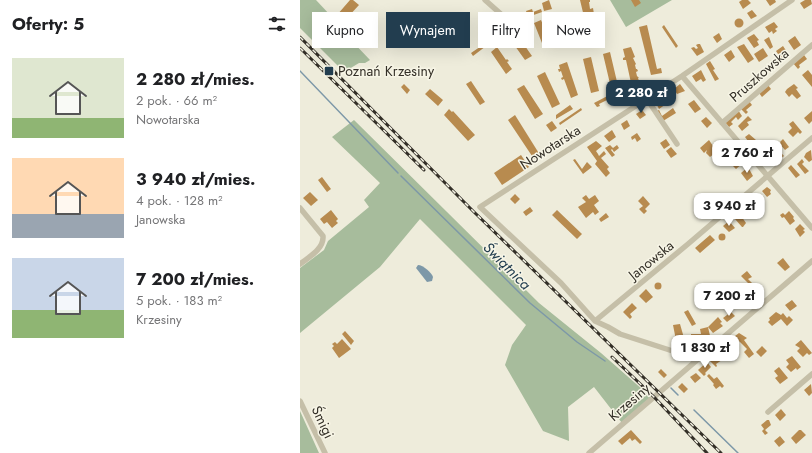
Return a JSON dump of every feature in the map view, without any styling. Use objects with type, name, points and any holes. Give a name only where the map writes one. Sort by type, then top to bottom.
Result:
[{"type":"street","points":[[485,0],[499,12]]},
{"type":"street","name":"Nowotarska","points":[[595,321],[562,283],[480,207],[682,76],[792,0]]},
{"type":"street","name":"Pruszkowska","points":[[722,123],[812,45]]},
{"type":"street","points":[[682,76],[812,228]]},
{"type":"street","points":[[647,99],[676,144]]},
{"type":"street","name":"Janowska","points":[[595,321],[812,138]]},
{"type":"street","points":[[300,208],[323,236],[323,241],[320,248],[300,264]]},
{"type":"street","name":"Krzesiny","points":[[590,453],[812,261]]},
{"type":"street","points":[[595,321],[620,334],[685,355],[696,361]]},
{"type":"street","points":[[768,412],[812,374]]},
{"type":"street","name":"Śmigi","points":[[300,401],[325,453]]},
{"type":"green space","points":[[300,0],[316,0],[327,12],[312,12],[312,40],[300,28]]},
{"type":"green space","points":[[610,0],[672,0],[626,27]]},
{"type":"green space","points":[[320,48],[359,48],[370,60],[365,63],[359,63],[344,72]]},
{"type":"green space","points":[[354,120],[539,303],[601,353],[651,397],[622,423],[594,387],[568,407],[569,441],[543,431],[505,365],[512,345],[526,325],[420,219],[380,267],[300,333],[300,268],[324,250],[328,241],[369,207],[364,200],[380,183],[332,137]]},
{"type":"green space","points":[[300,411],[319,453],[300,453]]},
{"type":"water","points":[[418,265],[431,273],[433,277],[432,281],[427,282],[416,268]]},
{"type":"building","points":[[350,0],[353,0],[359,5],[353,12],[340,12]]},
{"type":"building","points":[[549,0],[552,9],[544,11],[542,3]]},
{"type":"building","points":[[580,0],[590,0],[590,9],[593,8],[594,12],[583,12]]},
{"type":"building","points":[[631,0],[639,0],[641,3],[635,7]]},
{"type":"building","points":[[742,0],[748,0],[751,3],[743,9],[739,2]]},
{"type":"building","points":[[766,0],[775,0],[776,2],[770,6]]},
{"type":"building","points":[[805,0],[811,0],[812,4],[804,9],[800,3]]},
{"type":"building","points":[[532,9],[533,12],[526,12]]},
{"type":"building","points":[[541,9],[542,12],[534,15],[533,12]]},
{"type":"building","points":[[752,10],[757,16],[751,19],[747,13]]},
{"type":"building","points":[[737,19],[741,19],[743,23],[741,27],[737,27],[735,25],[735,21]]},
{"type":"building","points":[[541,20],[542,22],[542,43],[534,23]]},
{"type":"building","points":[[774,22],[778,27],[775,29],[777,31],[773,34],[772,31],[769,33],[765,27]]},
{"type":"building","points":[[647,25],[657,69],[661,68],[662,73],[651,75],[639,27]]},
{"type":"building","points":[[664,25],[678,46],[676,48],[662,27]]},
{"type":"building","points":[[719,33],[722,39],[717,43],[713,37]]},
{"type":"building","points":[[754,34],[759,40],[757,41],[759,45],[754,48],[747,38]]},
{"type":"building","points":[[795,36],[801,45],[794,50],[788,41]]},
{"type":"building","points":[[769,37],[773,47],[770,49],[764,40]]},
{"type":"building","points":[[700,44],[704,52],[697,56],[691,48],[698,48],[696,45]]},
{"type":"building","points":[[744,44],[754,59],[748,63],[737,47]]},
{"type":"building","points":[[783,46],[789,55],[782,60],[776,51]]},
{"type":"building","points":[[631,47],[635,57],[633,58],[638,71],[636,72],[639,81],[631,83],[626,60],[623,60],[625,57],[623,49]]},
{"type":"building","points":[[478,48],[484,48],[473,56],[471,53]]},
{"type":"building","points":[[498,48],[506,60],[507,59],[509,61],[507,62],[512,69],[506,74],[491,52]]},
{"type":"building","points":[[516,48],[526,48],[532,56],[525,60]]},
{"type":"building","points":[[763,48],[768,56],[759,62],[754,54]]},
{"type":"building","points":[[731,50],[735,57],[729,62],[724,55]]},
{"type":"building","points":[[610,52],[618,86],[611,88],[603,54]]},
{"type":"building","points":[[804,55],[807,59],[799,65],[800,67],[798,69],[793,63]]},
{"type":"building","points":[[591,57],[599,91],[591,93],[583,59]]},
{"type":"building","points":[[710,61],[715,69],[713,70],[719,79],[715,81],[706,64]]},
{"type":"building","points":[[567,62],[578,95],[571,98],[564,79],[562,80],[561,78],[563,77],[561,71],[559,72],[558,69],[560,69],[559,65]]},
{"type":"building","points":[[701,70],[706,80],[703,82],[701,79],[696,82],[692,76]]},
{"type":"building","points":[[808,70],[812,75],[812,87],[802,75]]},
{"type":"building","points":[[545,72],[560,104],[552,108],[537,76]]},
{"type":"building","points":[[471,81],[485,102],[480,105],[466,84]]},
{"type":"building","points":[[404,84],[410,90],[407,94],[401,87]]},
{"type":"building","points":[[680,84],[685,91],[677,94],[674,89]]},
{"type":"building","points":[[794,84],[798,88],[796,89],[801,96],[797,99],[792,94],[789,97],[785,92]]},
{"type":"building","points":[[524,85],[543,114],[535,119],[517,89]]},
{"type":"building","points":[[768,85],[771,89],[762,97],[759,93]]},
{"type":"building","points":[[430,89],[443,100],[438,106],[425,94]]},
{"type":"building","points":[[628,89],[633,97],[626,101],[621,94]]},
{"type":"building","points":[[617,91],[619,94],[599,104],[600,106],[597,107],[594,103]]},
{"type":"building","points":[[664,95],[669,102],[659,109],[655,101]]},
{"type":"building","points":[[694,100],[701,109],[695,113],[688,104]]},
{"type":"building","points":[[749,101],[752,105],[746,110],[748,112],[746,114],[741,109]]},
{"type":"building","points":[[570,105],[573,109],[556,119],[556,115]]},
{"type":"building","points":[[581,108],[582,110],[560,125],[559,123]]},
{"type":"building","points":[[673,108],[676,113],[663,121],[657,111],[659,110],[662,116]]},
{"type":"building","points":[[449,109],[452,112],[453,111],[475,135],[468,141],[444,115]]},
{"type":"building","points":[[642,110],[646,115],[640,119],[636,114]]},
{"type":"building","points":[[738,110],[742,116],[738,120],[736,117],[731,122],[733,124],[729,127],[725,122]]},
{"type":"building","points":[[812,111],[812,121],[809,124],[804,118]]},
{"type":"building","points":[[515,115],[540,155],[534,159],[508,120]]},
{"type":"building","points":[[748,116],[752,120],[747,122],[749,125],[742,131],[738,126]]},
{"type":"building","points":[[706,117],[712,123],[707,128],[701,121]]},
{"type":"building","points":[[627,120],[630,126],[624,130],[621,124]]},
{"type":"building","points":[[552,121],[557,128],[551,132],[546,125]]},
{"type":"building","points":[[793,121],[802,132],[800,134],[798,132],[793,137],[788,132],[792,128],[789,124]]},
{"type":"building","points":[[612,130],[616,137],[609,142],[604,136]]},
{"type":"building","points":[[637,133],[641,139],[637,142],[635,138],[632,140],[631,137]]},
{"type":"building","points":[[749,134],[756,140],[751,144],[747,142],[748,141],[745,137]]},
{"type":"building","points":[[666,139],[670,145],[664,149],[660,143]]},
{"type":"building","points":[[783,139],[789,147],[785,150],[779,143]]},
{"type":"building","points":[[709,140],[713,146],[717,143],[721,148],[710,157],[706,153],[707,150],[704,153],[700,148]]},
{"type":"building","points":[[596,141],[602,146],[596,151],[599,156],[604,151],[606,154],[601,158],[609,167],[607,169],[610,173],[606,177],[595,164],[597,161],[587,147]]},
{"type":"building","points":[[610,145],[613,148],[617,145],[619,148],[614,152],[612,149],[611,150],[615,155],[612,157],[605,148]]},
{"type":"building","points":[[729,146],[733,151],[729,155],[725,151]]},
{"type":"building","points":[[775,146],[784,156],[780,159],[771,149]]},
{"type":"building","points":[[671,147],[677,154],[671,158],[666,151]]},
{"type":"building","points":[[761,147],[766,155],[761,159],[755,152]]},
{"type":"building","points":[[811,150],[812,160],[809,162],[804,157],[806,153]]},
{"type":"building","points":[[521,155],[529,167],[502,185],[494,173]]},
{"type":"building","points":[[575,159],[582,169],[587,162],[592,167],[583,174],[573,160]]},
{"type":"building","points":[[740,159],[743,163],[736,169],[733,166]]},
{"type":"building","points":[[802,159],[804,162],[802,164],[809,171],[805,174],[797,164]]},
{"type":"building","points":[[791,165],[800,175],[796,178],[788,168]]},
{"type":"building","points":[[748,167],[753,176],[747,181],[741,173]]},
{"type":"building","points":[[322,177],[331,189],[327,192],[318,180]]},
{"type":"building","points":[[767,187],[771,190],[771,194],[767,197],[762,191]]},
{"type":"building","points":[[310,192],[318,200],[311,206],[303,198]]},
{"type":"building","points":[[515,194],[520,199],[515,204],[510,199]]},
{"type":"building","points":[[758,194],[764,202],[761,205],[759,203],[757,205],[752,199]]},
{"type":"building","points":[[586,195],[589,199],[595,195],[599,201],[594,205],[599,212],[595,215],[593,212],[586,218],[578,207],[586,202],[582,198]]},
{"type":"building","points":[[643,196],[650,204],[645,209],[647,211],[644,214],[639,209],[643,206],[638,201]]},
{"type":"building","points":[[747,203],[753,209],[745,216],[741,211]]},
{"type":"building","points":[[530,207],[533,211],[526,216],[523,212]]},
{"type":"building","points":[[331,210],[338,219],[336,221],[338,223],[332,228],[327,222],[324,224],[320,219]]},
{"type":"building","points":[[557,210],[582,234],[577,239],[552,215]]},
{"type":"building","points":[[789,211],[794,217],[793,218],[795,221],[790,225],[784,217],[782,218],[780,215],[783,213],[785,215]]},
{"type":"building","points":[[606,213],[609,217],[601,222],[599,219]]},
{"type":"building","points":[[739,213],[746,223],[743,227],[735,219]]},
{"type":"building","points":[[729,221],[735,228],[729,232],[723,226]]},
{"type":"building","points":[[800,224],[805,229],[803,230],[805,232],[800,237],[795,229]]},
{"type":"building","points":[[722,233],[725,234],[725,240],[722,241],[719,240],[718,237],[719,234]]},
{"type":"building","points":[[710,235],[715,240],[700,253],[695,248]]},
{"type":"building","points":[[783,258],[790,267],[785,271],[777,263]]},
{"type":"building","points":[[747,271],[752,277],[748,279],[752,283],[750,285],[741,276]]},
{"type":"building","points":[[658,282],[661,283],[661,289],[658,290],[655,289],[654,286],[655,283]]},
{"type":"building","points":[[760,285],[764,290],[756,297],[751,292],[753,290],[751,288],[754,286],[756,288]]},
{"type":"building","points":[[646,289],[653,297],[646,303],[639,296]]},
{"type":"building","points":[[792,300],[797,306],[790,311],[785,305]]},
{"type":"building","points":[[632,303],[637,308],[630,314],[632,317],[630,319],[623,312]]},
{"type":"building","points":[[688,310],[696,324],[692,326],[684,312]]},
{"type":"building","points":[[731,312],[735,316],[727,322],[723,318]]},
{"type":"building","points":[[776,312],[781,315],[783,313],[787,318],[789,316],[793,320],[787,326],[781,319],[772,326],[768,322],[770,320],[769,318]]},
{"type":"building","points":[[718,317],[723,326],[713,333],[708,327]]},
{"type":"building","points":[[680,324],[684,338],[676,340],[673,325]]},
{"type":"building","points":[[708,327],[711,340],[690,345],[688,337],[691,336],[691,334],[701,334],[700,329]]},
{"type":"building","points":[[345,331],[354,341],[351,345],[342,334]]},
{"type":"building","points":[[739,333],[747,338],[744,340],[754,354],[749,358],[744,352],[747,349],[739,341],[735,344],[731,339]]},
{"type":"building","points":[[342,339],[351,349],[339,358],[332,348],[334,346],[332,344],[335,342],[337,344]]},
{"type":"building","points":[[801,340],[812,353],[809,355],[807,353],[803,357],[797,351],[800,348],[795,345]]},
{"type":"building","points":[[728,344],[732,350],[724,355],[726,357],[724,359],[719,353]]},
{"type":"building","points":[[762,346],[767,351],[761,357],[756,352]]},
{"type":"building","points":[[717,354],[722,360],[716,364],[716,367],[710,361]]},
{"type":"building","points":[[792,356],[801,367],[797,370],[796,368],[791,372],[786,367],[789,364],[786,360]]},
{"type":"building","points":[[707,362],[711,367],[704,376],[698,370]]},
{"type":"building","points":[[779,367],[788,378],[780,384],[775,378],[778,376],[774,371]]},
{"type":"building","points":[[661,369],[667,375],[664,378],[658,372]]},
{"type":"building","points":[[696,373],[701,378],[695,383],[690,377]]},
{"type":"building","points":[[709,374],[714,379],[717,377],[724,386],[722,388],[720,386],[716,389],[713,385],[714,384],[707,376]]},
{"type":"building","points":[[682,383],[688,389],[684,393],[678,387]]},
{"type":"building","points":[[811,384],[812,393],[809,396],[804,390]]},
{"type":"building","points":[[781,409],[786,415],[780,421],[775,415]]},
{"type":"building","points":[[769,420],[771,425],[765,430],[768,433],[765,435],[762,431],[764,429],[761,425]]},
{"type":"building","points":[[631,430],[642,442],[640,444],[635,439],[632,441],[630,438],[622,445],[618,441]]},
{"type":"building","points":[[799,430],[806,435],[796,444],[791,438]]},
{"type":"building","points":[[780,436],[785,442],[779,447],[774,441]]},
{"type":"waterway","name":"Świątnica","points":[[300,71],[398,173]]},
{"type":"waterway","name":"Świątnica","points":[[401,176],[530,303],[577,342],[605,361]]},
{"type":"waterway","name":"Świątnica","points":[[671,388],[678,395]]},
{"type":"waterway","name":"Świątnica","points":[[694,410],[738,453]]},
{"type":"railway","points":[[300,37],[473,211],[721,453]]},
{"type":"railway","points":[[300,48],[424,170]]},
{"type":"railway","points":[[612,357],[654,397],[707,453]]},
{"type":"place","name":"Poznań Krzesiny","points":[[329,71]]}]
